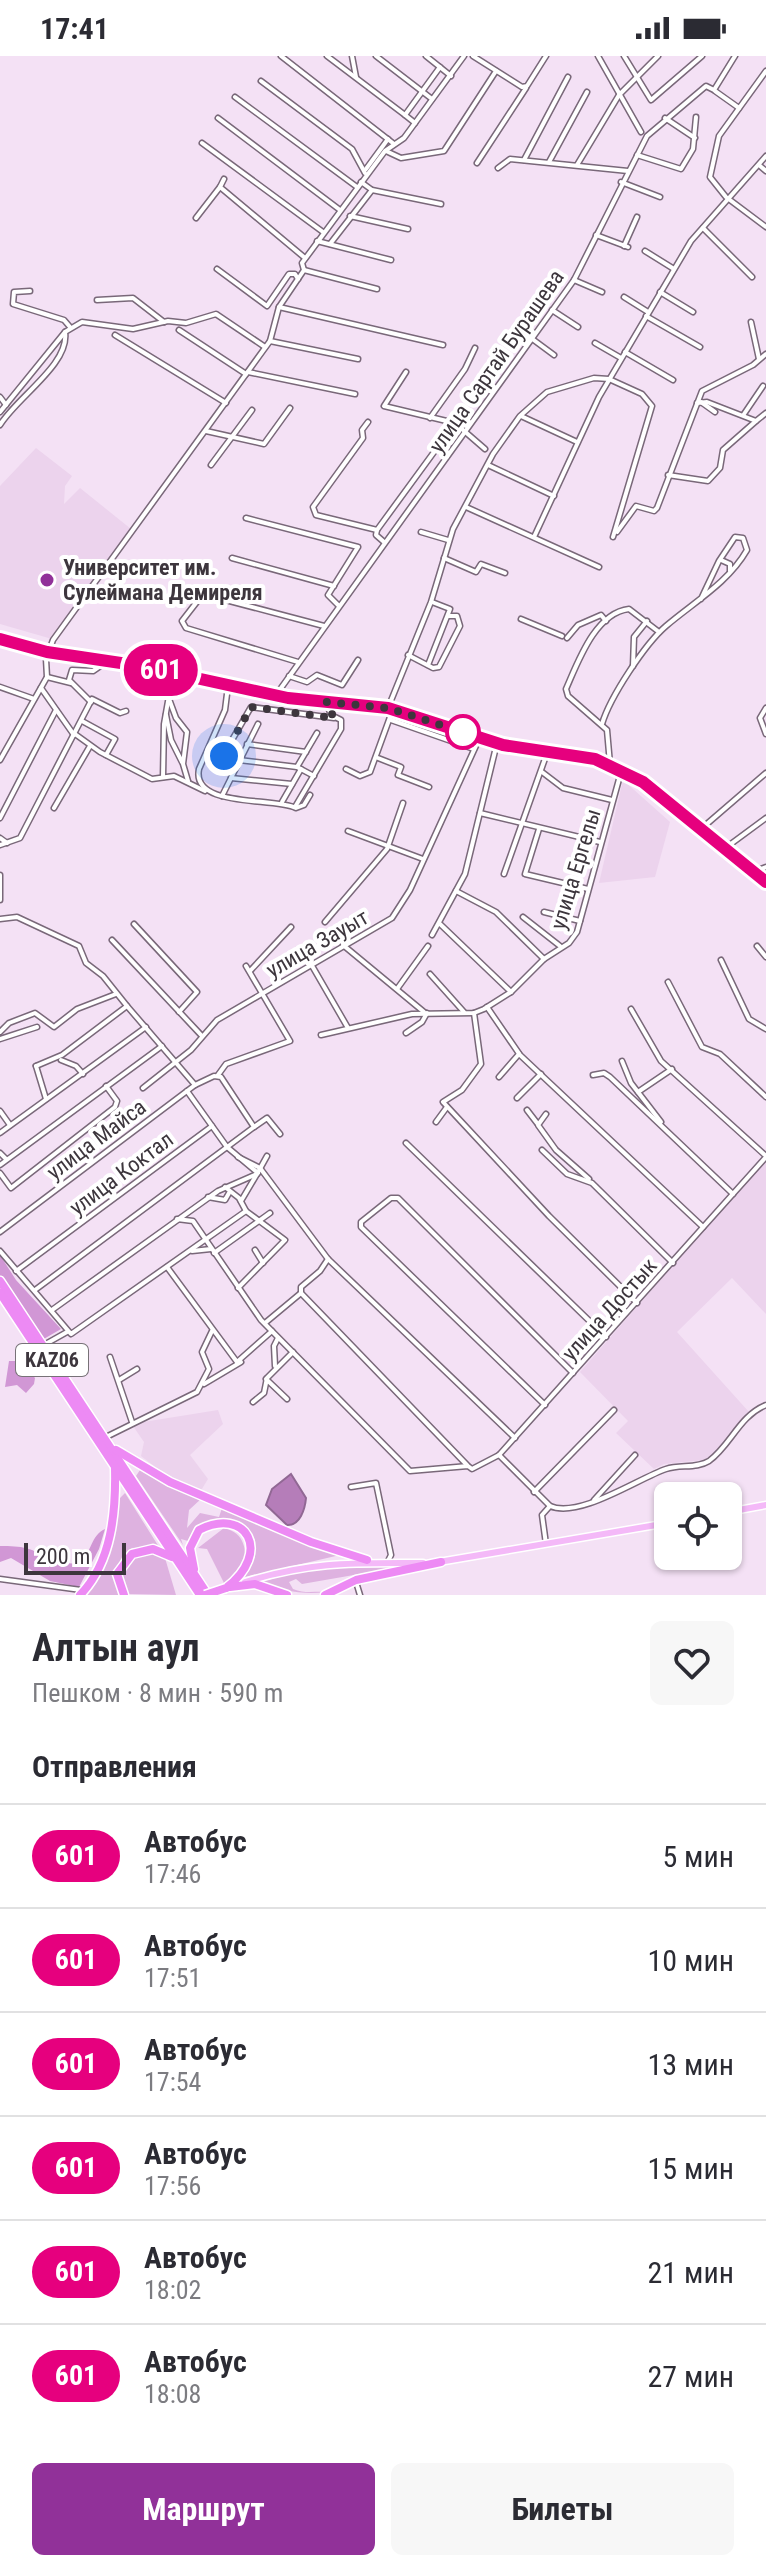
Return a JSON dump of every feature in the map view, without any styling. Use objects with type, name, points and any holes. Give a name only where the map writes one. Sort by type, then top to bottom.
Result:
[{"type":"highway","name":"KАZ06","points":[[0,1281],[115,1467],[204,1595]]},
{"type":"highway","name":"KАZ06","points":[[0,1293],[104,1437],[199,1581],[204,1595]]},
{"type":"highway","points":[[104,1437],[133,1463],[170,1482],[311,1542],[367,1560]]},
{"type":"highway","points":[[82,1593],[113,1525],[115,1467]]},
{"type":"highway","points":[[199,1581],[192,1558],[192,1538],[209,1525],[231,1525],[248,1537],[252,1556],[244,1573],[226,1588]]},
{"type":"highway","points":[[124,1595],[117,1574],[132,1554],[153,1549],[178,1561]]},
{"type":"highway","points":[[325,1595],[356,1580],[441,1562]]},
{"type":"highway","points":[[204,1595],[238,1584],[266,1586],[287,1595]]},
{"type":"main road","points":[[0,639],[47,652],[173,673],[276,695],[390,709],[497,743],[610,764],[643,782],[766,882]]},
{"type":"main road","points":[[742,1509],[766,1505]]},
{"type":"main road","points":[[238,1584],[313,1564],[367,1560],[441,1562],[654,1526]]},
{"type":"street","points":[[281,56],[394,144]]},
{"type":"street","points":[[327,56],[415,123]]},
{"type":"street","points":[[352,56],[357,78]]},
{"type":"street","points":[[376,56],[432,99]]},
{"type":"street","points":[[426,56],[451,76]]},
{"type":"street","points":[[365,174],[385,151],[404,138],[464,56]]},
{"type":"street","points":[[473,56],[516,83],[527,86]]},
{"type":"street","points":[[477,163],[546,56]]},
{"type":"street","points":[[598,56],[641,132]]},
{"type":"street","points":[[624,56],[651,100],[702,56]]},
{"type":"street","points":[[577,165],[619,95],[635,75],[658,56]]},
{"type":"street","points":[[735,56],[714,90],[739,108]]},
{"type":"street","points":[[348,72],[355,64]]},
{"type":"street","points":[[405,115],[440,67]]},
{"type":"street","points":[[385,151],[401,158],[444,151],[496,71]]},
{"type":"street","points":[[766,71],[718,139],[710,177],[730,200],[766,227]]},
{"type":"street","points":[[524,160],[568,77]]},
{"type":"street","points":[[261,81],[352,149],[365,174]]},
{"type":"street","points":[[516,83],[520,97]]},
{"type":"street","name":"улица Сартай Бурашева","points":[[276,695],[574,280],[647,136],[704,86],[714,90]]},
{"type":"street","points":[[549,162],[587,92]]},
{"type":"street","points":[[235,97],[357,187]]},
{"type":"street","points":[[637,155],[681,169],[691,154],[696,117]]},
{"type":"street","points":[[218,118],[340,210]]},
{"type":"street","points":[[665,118],[695,138]]},
{"type":"street","points":[[377,289],[304,270],[301,266],[388,139]]},
{"type":"street","points":[[202,143],[323,232]]},
{"type":"street","points":[[534,537],[609,379],[674,269],[703,228],[766,156]]},
{"type":"street","points":[[498,168],[510,159],[628,171]]},
{"type":"street","points":[[759,165],[766,171]]},
{"type":"street","points":[[196,218],[224,179]]},
{"type":"street","points":[[361,182],[372,190],[441,204]]},
{"type":"street","points":[[621,182],[660,197]]},
{"type":"street","points":[[220,187],[305,258]]},
{"type":"street","points":[[330,244],[372,190]]},
{"type":"street","points":[[350,216],[408,229]]},
{"type":"street","points":[[596,235],[626,247],[637,217]]},
{"type":"street","points":[[703,228],[752,277]]},
{"type":"street","points":[[317,241],[391,260]]},
{"type":"street","points":[[645,251],[674,269]]},
{"type":"street","points":[[217,269],[267,306],[289,274],[295,274],[298,279]]},
{"type":"street","points":[[0,760],[47,677],[47,652],[270,341],[279,307],[304,270]]},
{"type":"street","points":[[574,280],[602,292]]},
{"type":"street","points":[[30,291],[14,292],[13,304],[64,320],[70,327]]},
{"type":"street","points":[[660,292],[693,312]]},
{"type":"street","points":[[624,297],[700,347]]},
{"type":"street","points":[[97,300],[133,298],[164,322]]},
{"type":"street","points":[[279,307],[443,345]]},
{"type":"street","points":[[552,310],[578,327]]},
{"type":"street","points":[[3,409],[65,332],[82,322],[133,329],[164,322],[186,323],[216,314],[265,347]]},
{"type":"street","points":[[751,322],[760,360]]},
{"type":"street","points":[[179,330],[247,373],[355,394]]},
{"type":"street","points":[[0,424],[60,358],[67,343],[65,332]]},
{"type":"street","points":[[115,335],[226,403]]},
{"type":"street","points":[[531,338],[554,355]]},
{"type":"street","points":[[270,341],[358,359]]},
{"type":"street","points":[[595,343],[621,358]]},
{"type":"street","points":[[430,418],[470,363],[475,348]]},
{"type":"street","points":[[625,352],[673,380]]},
{"type":"street","points":[[346,769],[363,776],[370,772],[378,758],[391,720],[390,709],[408,655],[431,602],[448,540],[488,465],[520,416],[553,389],[594,378],[609,379],[646,397],[652,406],[613,537],[636,506],[654,511],[698,402],[709,385],[760,360],[766,354]]},
{"type":"street","points":[[406,372],[384,406],[455,423],[485,449]]},
{"type":"street","points":[[744,414],[763,386]]},
{"type":"street","points":[[0,397],[3,409],[0,424]]},
{"type":"street","points":[[698,402],[715,412]]},
{"type":"street","points":[[698,402],[744,414],[756,421]]},
{"type":"street","points":[[206,431],[264,444],[290,408]]},
{"type":"street","points":[[211,465],[252,410]]},
{"type":"street","points":[[668,475],[711,479],[720,468],[723,450],[766,413]]},
{"type":"street","points":[[520,416],[577,442]]},
{"type":"street","points":[[368,422],[362,430],[363,438],[312,510],[316,515],[377,530]]},
{"type":"street","points":[[384,542],[376,535],[377,530],[445,437]]},
{"type":"street","points":[[488,465],[554,496]]},
{"type":"street","points":[[680,477],[690,473]]},
{"type":"street","points":[[466,507],[599,567]]},
{"type":"street","points":[[246,518],[358,547],[328,596],[339,606]]},
{"type":"street","points":[[421,532],[448,540]]},
{"type":"street","points":[[602,724],[634,667],[659,633],[701,599],[730,572],[747,550],[746,541],[735,537],[701,599]]},
{"type":"street","points":[[232,558],[334,586]]},
{"type":"street","points":[[443,558],[476,572],[481,564],[505,573]]},
{"type":"street","points":[[721,560],[730,564],[730,572]]},
{"type":"street","points":[[298,662],[186,628],[182,621],[204,594],[324,626]]},
{"type":"street","points":[[428,665],[439,642],[449,607],[431,602]]},
{"type":"street","points":[[610,764],[608,735],[602,724],[566,692],[588,644],[606,621],[629,609],[659,633]]},
{"type":"street","points":[[521,619],[564,637],[584,622],[601,615],[606,621]]},
{"type":"street","points":[[408,655],[439,667],[448,647],[453,645],[460,626],[457,616],[448,616]]},
{"type":"street","points":[[634,667],[634,637],[647,621]]},
{"type":"street","points":[[439,642],[448,647]]},
{"type":"street","points":[[289,676],[307,682],[317,675],[342,685],[358,660]]},
{"type":"street","points":[[68,682],[72,670],[93,671],[106,662]]},
{"type":"street","points":[[163,778],[166,715],[173,673]]},
{"type":"street","points":[[47,677],[68,682],[91,702]]},
{"type":"street","points":[[207,791],[197,778],[225,710],[228,686]]},
{"type":"street","points":[[0,687],[34,699]]},
{"type":"street","points":[[41,688],[74,734],[152,779],[174,776],[189,785],[222,796],[282,802],[295,807],[304,805],[310,795]]},
{"type":"street","points":[[168,697],[173,702],[176,718],[187,728],[183,764]]},
{"type":"street","points":[[0,845],[17,842],[93,698],[120,713],[126,711]]},
{"type":"street","points":[[326,702],[334,718]]},
{"type":"street","points":[[295,807],[314,776],[341,729],[341,720],[250,708],[224,754],[239,760],[299,768],[314,776]]},
{"type":"street","points":[[766,708],[760,720],[766,734]]},
{"type":"street","points":[[0,818],[56,710]]},
{"type":"street","points":[[166,715],[170,736],[189,785]]},
{"type":"street","points":[[391,720],[474,749]]},
{"type":"street","points":[[82,721],[115,739],[106,755]]},
{"type":"street","points":[[222,796],[258,724]]},
{"type":"street","points":[[440,737],[444,726]]},
{"type":"street","points":[[282,802],[317,733]]},
{"type":"street","points":[[164,748],[170,736]]},
{"type":"street","name":"улица Зауыт","points":[[143,1088],[177,1062],[217,1020],[392,918],[480,737]]},
{"type":"street","points":[[432,935],[465,874],[497,743]]},
{"type":"street","points":[[247,744],[306,752]]},
{"type":"street","points":[[54,808],[90,746]]},
{"type":"street","points":[[504,874],[547,753]]},
{"type":"street","points":[[378,758],[401,767],[398,775],[429,787]]},
{"type":"street","name":"улица Ергелы","points":[[474,1013],[511,992],[544,959],[574,938],[622,770]]},
{"type":"street","points":[[541,772],[563,788],[612,800]]},
{"type":"street","points":[[700,829],[766,773]]},
{"type":"street","points":[[230,778],[292,784]]},
{"type":"street","points":[[325,922],[388,846],[403,803]]},
{"type":"street","points":[[480,813],[600,842]]},
{"type":"street","points":[[724,849],[766,818]]},
{"type":"street","points":[[539,829],[525,874],[588,889]]},
{"type":"street","points":[[348,831],[423,859]]},
{"type":"street","points":[[0,838],[7,843]]},
{"type":"street","points":[[753,872],[766,867]]},
{"type":"street","points":[[0,875],[0,900]]},
{"type":"street","points":[[456,891],[496,912],[544,959]]},
{"type":"street","points":[[544,912],[580,921]]},
{"type":"street","points":[[0,919],[17,917],[79,946],[86,963],[100,973],[195,1085]]},
{"type":"street","points":[[523,917],[560,946]]},
{"type":"street","points":[[134,924],[197,992],[179,1012]]},
{"type":"street","points":[[440,924],[511,992]]},
{"type":"street","points":[[250,972],[291,927]]},
{"type":"street","points":[[112,940],[202,1036]]},
{"type":"street","points":[[343,945],[425,1012]]},
{"type":"street","points":[[397,989],[428,946]]},
{"type":"street","points":[[757,946],[766,957]]},
{"type":"street","points":[[721,960],[749,1019],[766,1029]]},
{"type":"street","points":[[311,964],[348,1028]]},
{"type":"street","points":[[246,966],[289,1043],[226,1064],[216,1076],[254,1127]]},
{"type":"street","points":[[430,974],[464,1012]]},
{"type":"street","points":[[668,982],[702,1047],[720,1054],[766,1097]]},
{"type":"street","points":[[0,1032],[9,1023],[35,1013],[54,1027],[77,1009],[116,994]]},
{"type":"street","points":[[47,1098],[36,1065],[62,1055],[127,1006]]},
{"type":"street","points":[[487,1007],[519,1054],[703,1227]]},
{"type":"street","points":[[631,1009],[661,1061],[766,1157]]},
{"type":"street","points":[[406,1033],[422,1022],[425,1012]]},
{"type":"street","points":[[321,1035],[425,1012],[474,1013],[481,1064],[462,1090],[443,1102],[637,1303]]},
{"type":"street","points":[[0,1039],[37,1027]]},
{"type":"street","points":[[0,1133],[146,1027]]},
{"type":"street","points":[[0,1165],[163,1045]]},
{"type":"street","points":[[499,1077],[519,1054]]},
{"type":"street","points":[[61,1060],[70,1062],[83,1074]]},
{"type":"street","points":[[622,1061],[638,1092],[663,1127]]},
{"type":"street","points":[[638,1092],[672,1069]]},
{"type":"street","points":[[517,1098],[541,1074]]},
{"type":"street","points":[[593,1075],[606,1074],[733,1194]]},
{"type":"street","name":"улица Майса","points":[[0,1232],[195,1085],[216,1076]]},
{"type":"street","points":[[0,1173],[11,1188],[115,1107],[117,1101],[106,1086]]},
{"type":"street","points":[[187,1091],[227,1147],[258,1172],[264,1173],[328,1259],[515,1438]]},
{"type":"street","points":[[436,1122],[447,1107]]},
{"type":"street","points":[[527,1110],[556,1150],[673,1263]]},
{"type":"street","points":[[0,1111],[10,1125]]},
{"type":"street","points":[[537,1123],[546,1114]]},
{"type":"street","points":[[35,1290],[267,1118],[280,1134]]},
{"type":"street","name":"улица Коктал","points":[[16,1271],[212,1126]]},
{"type":"street","points":[[406,1143],[606,1337]]},
{"type":"street","points":[[542,1150],[567,1174],[590,1182]]},
{"type":"street","points":[[0,1153],[6,1159]]},
{"type":"street","points":[[241,1201],[267,1156]]},
{"type":"street","name":"улица Достык","points":[[293,1352],[411,1472],[468,1466],[472,1469],[499,1455],[766,1157]]},
{"type":"street","points":[[52,1310],[208,1197],[258,1172]]},
{"type":"street","points":[[225,1187],[241,1201],[246,1211],[285,1240],[238,1288]]},
{"type":"street","points":[[208,1197],[223,1200],[229,1193]]},
{"type":"street","points":[[545,1405],[360,1225],[391,1198],[398,1198],[573,1373]]},
{"type":"street","points":[[42,1346],[67,1332],[74,1332],[246,1211]]},
{"type":"street","points":[[187,1212],[238,1288],[293,1352],[266,1379],[264,1393],[253,1402]]},
{"type":"street","points":[[189,1251],[213,1251],[270,1213]]},
{"type":"street","points":[[177,1219],[193,1221]]},
{"type":"street","points":[[255,1250],[266,1271]]},
{"type":"street","points":[[0,1251],[52,1310],[67,1332]]},
{"type":"street","points":[[265,1323],[320,1271],[328,1259]]},
{"type":"street","points":[[167,1267],[236,1362]]},
{"type":"street","points":[[301,1290],[468,1466]]},
{"type":"street","points":[[212,1331],[202,1352],[215,1375]]},
{"type":"street","points":[[104,1437],[197,1392],[215,1375],[242,1360],[272,1331]]},
{"type":"street","points":[[275,1369],[274,1346],[278,1338]]},
{"type":"street","points":[[110,1357],[132,1422]]},
{"type":"street","points":[[119,1381],[137,1369]]},
{"type":"street","points":[[202,1386],[209,1369]]},
{"type":"street","points":[[266,1379],[287,1399]]},
{"type":"street","points":[[499,1455],[550,1506],[560,1508],[611,1496],[670,1468],[702,1464],[717,1453],[746,1418],[766,1405]]},
{"type":"street","points":[[534,1492],[614,1410]]},
{"type":"street","points":[[593,1501],[635,1455]]},
{"type":"street","points":[[351,1487],[376,1483],[391,1555],[388,1561]]},
{"type":"street","points":[[547,1545],[542,1515],[550,1506]]},
{"type":"street","points":[[0,1579],[82,1593]]},
{"type":"street","points":[[356,1580],[360,1595]]},
{"type":"shaded area","name":"Университет им. Сулеймана Демиреля","points":[[36,448],[72,476],[65,486],[64,504],[80,488],[131,529],[52,639],[0,624],[0,486]]},
{"type":"shaded area","points":[[623,780],[670,822],[655,877],[599,883]]},
{"type":"shaded area","points":[[766,1159],[766,1314],[732,1278],[677,1332],[749,1412],[717,1453],[703,1460],[664,1464],[654,1469],[616,1433],[628,1421],[580,1372]]},
{"type":"shaded area","points":[[0,1255],[16,1280],[61,1329],[42,1340],[0,1277]]},
{"type":"shaded area","points":[[9,1361],[21,1361],[35,1378],[26,1393],[17,1385],[5,1387]]},
{"type":"shaded area","points":[[218,1410],[223,1424],[190,1455],[208,1479],[200,1492],[154,1471],[154,1466],[141,1456],[144,1442],[133,1426],[137,1423]]},
{"type":"shaded area","points":[[140,1470],[202,1498],[189,1510],[187,1528],[200,1513],[219,1517],[222,1508],[340,1555],[245,1577],[253,1550],[237,1526],[196,1530],[188,1541],[181,1539],[183,1545],[136,1476]]},
{"type":"shaded area","points":[[291,1474],[306,1498],[298,1520],[287,1525],[266,1505],[272,1489]]},
{"type":"shaded area","points":[[125,1493],[159,1547],[132,1548],[122,1557],[113,1576],[122,1595],[82,1595],[117,1516],[119,1499]]},
{"type":"shaded area","points":[[224,1528],[240,1538],[245,1555],[244,1568],[224,1583],[207,1549],[198,1548]]},
{"type":"shaded area","points":[[105,1529],[99,1549],[79,1587],[50,1581],[11,1558],[0,1562],[0,1546],[8,1546],[33,1550],[50,1562],[80,1564],[97,1535]]},
{"type":"shaded area","points":[[154,1552],[165,1558],[176,1595],[127,1594],[120,1584],[126,1565],[141,1555]]},
{"type":"shaded area","points":[[321,1566],[400,1567],[302,1584],[296,1579],[289,1582],[297,1591],[325,1592],[310,1593],[292,1592],[260,1582]]},
{"type":"bus line","name":"601","points":[[0,639],[47,652],[141,666],[288,698],[388,708],[522,750],[595,759],[630,773],[643,782],[766,882]]},
{"type":"place","name":"Университет им. Сулеймана Демиреля","points":[[47,580]]},
{"type":"route","points":[[224,756],[251,707],[334,718],[326,702],[355,704],[388,708],[463,732]]}]
